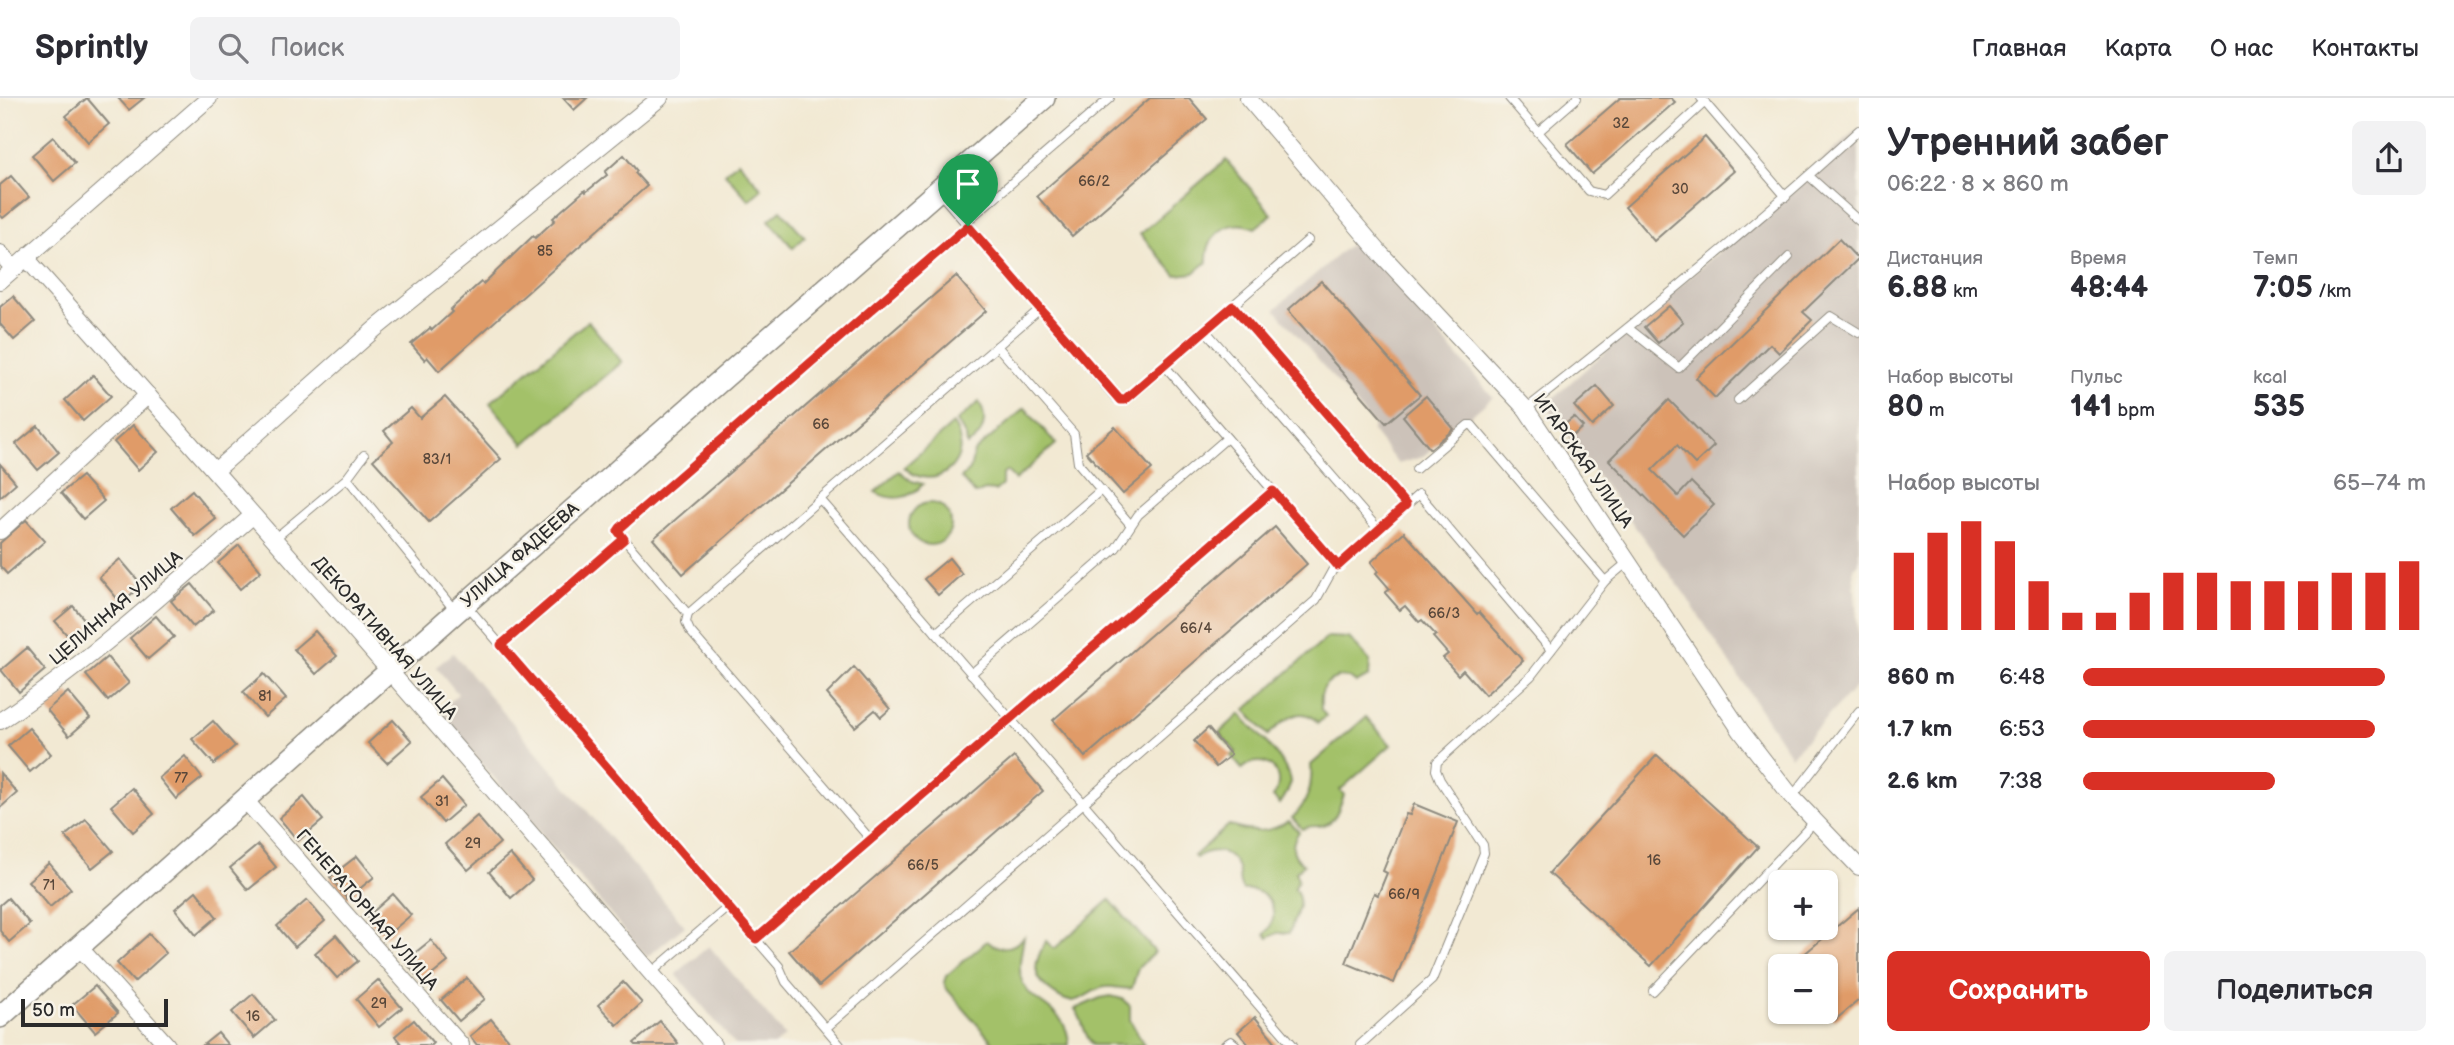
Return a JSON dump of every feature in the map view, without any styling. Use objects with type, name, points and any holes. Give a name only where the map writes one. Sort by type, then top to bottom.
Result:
[{"type":"street","points":[[0,281],[209,98]]},
{"type":"street","points":[[215,471],[365,337],[660,98]]},
{"type":"street","name":"УЛИЦА ФАДЕЕВА","points":[[0,1017],[460,608],[1044,98]]},
{"type":"street","name":"ИГАРСКАЯ УЛИЦА","points":[[1248,98],[1381,254],[1526,409],[1741,731],[1792,797],[1859,867]]},
{"type":"street","name":"ДЕКОРАТИВНАЯ УЛИЦА","points":[[0,253],[20,264],[148,395],[713,1045]]},
{"type":"street","points":[[0,530],[148,395]]},
{"type":"street","name":"ЦЕЛИННАЯ УЛИЦА","points":[[0,721],[56,684],[156,602],[252,516]]},
{"type":"street","name":"ГЕНЕРАТОРНАЯ УЛИЦА","points":[[245,800],[461,1045]]},
{"type":"street","points":[[80,948],[167,1045]]},
{"type":"lane","points":[[688,614],[624,539],[618,531],[620,528],[1110,98]]},
{"type":"lane","points":[[1509,98],[1589,191],[1604,195],[1703,100],[1786,197]]},
{"type":"lane","points":[[1538,132],[1577,98]]},
{"type":"lane","points":[[1526,409],[1786,197],[1859,130]]},
{"type":"lane","points":[[1809,176],[1859,221]]},
{"type":"lane","points":[[937,191],[1120,400],[1124,400],[1308,240]]},
{"type":"lane","points":[[1628,328],[1679,368],[1789,257]]},
{"type":"lane","points":[[1233,306],[1406,505]]},
{"type":"lane","points":[[871,840],[690,631],[686,622],[688,614],[1040,309]]},
{"type":"lane","points":[[1738,400],[1831,316],[1859,333]]},
{"type":"lane","points":[[1205,330],[1378,530]]},
{"type":"lane","points":[[997,346],[1074,434],[1078,463],[1130,524]]},
{"type":"lane","points":[[1164,365],[1338,566]]},
{"type":"lane","points":[[1416,469],[1468,425],[1472,425],[1605,581]]},
{"type":"lane","points":[[971,674],[1116,548],[1130,524],[1227,438]]},
{"type":"lane","points":[[273,540],[347,478],[364,455]]},
{"type":"lane","points":[[347,478],[460,608],[501,645],[728,906],[779,965],[786,982],[840,1045]]},
{"type":"lane","points":[[936,633],[1101,490]]},
{"type":"lane","points":[[756,939],[1273,491]]},
{"type":"lane","points":[[826,1028],[1082,802],[1107,784],[1317,600],[1329,576],[1338,566],[1419,494],[1551,650]]},
{"type":"lane","points":[[820,499],[1293,1045]]},
{"type":"lane","points":[[501,645],[624,539]]},
{"type":"lane","points":[[1360,1045],[1432,980],[1484,853],[1483,845],[1440,780],[1436,770],[1437,762],[1531,676],[1605,581],[1629,561]]},
{"type":"lane","points":[[1792,797],[1859,711]]},
{"type":"lane","points":[[1653,991],[1814,822]]},
{"type":"lane","points":[[651,973],[728,906]]},
{"type":"lane","points":[[1225,1045],[1231,1041],[1236,1045]]},
{"type":"shaded area","points":[[1859,128],[1859,563],[1853,568],[1859,683],[1791,756],[1684,593],[1545,405]]},
{"type":"shaded area","points":[[1356,239],[1493,397],[1422,457],[1398,464],[1372,431],[1374,426],[1275,309]]},
{"type":"shaded area","points":[[453,653],[685,926],[647,957],[438,712],[458,694],[436,667]]},
{"type":"shaded area","points":[[709,946],[785,1036],[775,1045],[735,1045],[676,974]]},
{"type":"green space","points":[[1226,160],[1272,214],[1255,228],[1236,225],[1221,230],[1210,243],[1207,262],[1194,273],[1176,275],[1140,234]]},
{"type":"green space","points":[[738,161],[762,189],[749,200],[725,173]]},
{"type":"green space","points":[[781,210],[805,237],[793,248],[769,220]]},
{"type":"green space","points":[[588,321],[622,362],[524,444],[490,403]]},
{"type":"green space","points":[[979,402],[984,415],[983,426],[977,437],[967,445],[966,437],[957,421]]},
{"type":"green space","points":[[1025,408],[1056,444],[1015,480],[1007,471],[1002,475],[1002,485],[995,491],[985,490],[975,494],[961,478],[970,470],[974,452]]},
{"type":"green space","points":[[953,424],[959,437],[960,450],[949,470],[928,478],[916,475],[904,467]]},
{"type":"green space","points":[[899,471],[912,481],[923,484],[907,496],[895,498],[875,492]]},
{"type":"green space","points":[[930,503],[945,509],[951,524],[945,539],[930,545],[915,539],[909,524],[915,509]]},
{"type":"green space","points":[[1328,637],[1349,638],[1370,661],[1369,676],[1356,683],[1342,677],[1332,680],[1322,692],[1321,710],[1326,716],[1318,723],[1312,717],[1299,714],[1286,720],[1268,735],[1245,710]]},
{"type":"green space","points":[[1240,714],[1278,757],[1289,776],[1290,784],[1280,804],[1273,797],[1278,780],[1272,767],[1258,762],[1242,769],[1231,756],[1236,752],[1219,733]]},
{"type":"green space","points":[[1366,717],[1391,745],[1340,790],[1344,795],[1329,823],[1302,829],[1292,818],[1308,794],[1311,765]]},
{"type":"green space","points":[[1289,821],[1299,832],[1294,841],[1294,854],[1304,864],[1296,872],[1298,880],[1294,888],[1299,904],[1289,933],[1277,933],[1268,938],[1265,934],[1273,918],[1271,903],[1260,893],[1243,890],[1238,869],[1231,857],[1214,851],[1196,858],[1194,856],[1229,825],[1260,831]]},
{"type":"green space","points":[[1110,900],[1155,952],[1138,968],[1132,988],[1106,987],[1076,1000],[1063,999],[1045,986],[1037,974],[1037,962],[1042,949],[1046,941],[1054,949]]},
{"type":"green space","points":[[1024,937],[1020,965],[1022,981],[1027,990],[1062,1022],[1069,1045],[995,1045],[946,988],[946,976],[987,941],[1006,947]]},
{"type":"green space","points":[[1111,996],[1122,999],[1130,1006],[1130,1020],[1144,1045],[1093,1045],[1090,1041],[1075,1009]]},
{"type":"building","points":[[87,98],[109,124],[88,142],[66,116]]},
{"type":"building","points":[[118,98],[144,98],[129,110]]},
{"type":"building","points":[[563,98],[587,98],[574,110]]},
{"type":"building","points":[[1150,98],[1189,98],[1207,119],[1072,236],[1037,196]]},
{"type":"building","points":[[1620,98],[1671,98],[1675,102],[1592,174],[1567,144]]},
{"type":"building","points":[[53,137],[75,163],[54,181],[32,155]]},
{"type":"building","points":[[1705,137],[1734,171],[1654,241],[1625,207]]},
{"type":"building","points":[[624,155],[647,186],[439,371],[427,357],[425,360],[411,344],[430,328],[432,330],[481,282],[483,284],[533,236],[535,238],[555,220],[553,218],[607,175],[605,172]]},
{"type":"building","points":[[11,176],[29,197],[3,218],[0,215],[0,185]]},
{"type":"building","points":[[1839,239],[1858,259],[1803,312],[1812,320],[1779,353],[1770,344],[1715,398],[1696,378]]},
{"type":"building","points":[[956,276],[986,311],[683,574],[653,539]]},
{"type":"building","points":[[1321,281],[1420,395],[1386,423],[1288,310]]},
{"type":"building","points":[[13,296],[35,322],[14,340],[0,324],[0,307]]},
{"type":"building","points":[[1669,306],[1683,322],[1658,343],[1644,327]]},
{"type":"building","points":[[93,375],[111,396],[83,421],[65,400]]},
{"type":"building","points":[[1597,386],[1614,406],[1592,426],[1574,406]]},
{"type":"building","points":[[1426,396],[1454,429],[1430,449],[1403,416]]},
{"type":"building","points":[[445,397],[501,459],[429,522],[373,460],[393,442],[384,431],[411,408],[420,418]]},
{"type":"building","points":[[1669,400],[1714,446],[1695,464],[1677,445],[1652,470],[1678,496],[1691,482],[1714,505],[1683,535],[1609,460]]},
{"type":"building","points":[[1574,417],[1583,427],[1572,436],[1563,426]]},
{"type":"building","points":[[133,425],[158,452],[138,470],[114,442]]},
{"type":"building","points":[[38,426],[59,452],[38,470],[16,444]]},
{"type":"building","points":[[1115,427],[1152,469],[1123,494],[1086,452]]},
{"type":"building","points":[[0,464],[16,483],[0,497]]},
{"type":"building","points":[[82,476],[104,501],[83,519],[61,493]]},
{"type":"building","points":[[192,490],[216,519],[195,536],[171,508]]},
{"type":"building","points":[[26,520],[45,541],[7,574],[0,566],[0,543]]},
{"type":"building","points":[[1275,527],[1307,564],[1085,757],[1053,720]]},
{"type":"building","points":[[1404,532],[1523,661],[1485,695],[1463,670],[1458,675],[1443,658],[1448,654],[1422,620],[1419,622],[1405,606],[1400,610],[1385,593],[1390,589],[1376,573],[1378,571],[1371,562]]},
{"type":"building","points":[[239,545],[261,571],[240,589],[218,563]]},
{"type":"building","points":[[949,558],[962,574],[938,595],[924,579]]},
{"type":"building","points":[[120,559],[142,585],[121,603],[99,577]]},
{"type":"building","points":[[192,584],[214,610],[193,627],[171,601]]},
{"type":"building","points":[[73,606],[91,627],[74,643],[55,621]]},
{"type":"building","points":[[156,616],[174,637],[148,659],[130,638]]},
{"type":"building","points":[[315,631],[337,656],[316,674],[294,649]]},
{"type":"building","points":[[27,648],[45,670],[19,692],[1,670]]},
{"type":"building","points":[[107,657],[129,683],[108,701],[86,675]]},
{"type":"building","points":[[854,667],[890,709],[881,717],[875,710],[855,727],[827,694]]},
{"type":"building","points":[[264,674],[286,699],[265,717],[243,692]]},
{"type":"building","points":[[68,692],[90,718],[69,736],[47,710]]},
{"type":"building","points":[[393,720],[412,741],[387,763],[368,743]]},
{"type":"building","points":[[213,721],[235,746],[214,764],[192,739]]},
{"type":"building","points":[[29,728],[51,754],[30,772],[8,746]]},
{"type":"building","points":[[1208,728],[1231,755],[1216,767],[1194,741]]},
{"type":"building","points":[[1657,755],[1758,847],[1651,966],[1549,873]]},
{"type":"building","points":[[185,756],[202,778],[176,799],[159,778]]},
{"type":"building","points":[[1014,757],[1043,791],[819,986],[789,951]]},
{"type":"building","points":[[0,773],[17,793],[0,808]]},
{"type":"building","points":[[442,779],[464,805],[443,823],[421,797]]},
{"type":"building","points":[[132,788],[154,814],[133,832],[111,806]]},
{"type":"building","points":[[304,797],[323,820],[298,841],[279,818]]},
{"type":"building","points":[[1414,804],[1458,822],[1394,983],[1346,963],[1374,893],[1378,895],[1387,873],[1383,871],[1406,814],[1410,815]]},
{"type":"building","points":[[477,816],[500,843],[468,870],[445,844]]},
{"type":"building","points":[[86,819],[113,851],[92,868],[65,836]]},
{"type":"building","points":[[258,845],[276,867],[248,890],[230,868]]},
{"type":"building","points":[[510,854],[532,880],[511,898],[489,872]]},
{"type":"building","points":[[357,856],[374,877],[347,899],[330,877]]},
{"type":"building","points":[[49,863],[71,889],[50,907],[28,881]]},
{"type":"building","points":[[196,891],[217,917],[196,935],[175,909]]},
{"type":"building","points":[[393,894],[411,915],[385,937],[367,917]]},
{"type":"building","points":[[8,898],[30,924],[9,942],[0,931],[0,905]]},
{"type":"building","points":[[307,900],[325,921],[295,947],[277,926]]},
{"type":"building","points":[[1859,908],[1859,1000],[1838,1018],[1838,954],[1804,954],[1821,940],[1838,940],[1838,926]]},
{"type":"building","points":[[149,934],[166,953],[134,982],[117,963]]},
{"type":"building","points":[[336,935],[358,961],[337,978],[315,953]]},
{"type":"building","points":[[431,940],[448,962],[422,983],[405,961]]},
{"type":"building","points":[[467,978],[485,999],[459,1021],[441,1000]]},
{"type":"building","points":[[378,980],[402,1008],[379,1027],[356,999]]},
{"type":"building","points":[[623,982],[642,1003],[617,1025],[598,1005]]},
{"type":"building","points":[[95,986],[118,1013],[95,1032],[72,1005]]},
{"type":"building","points":[[253,994],[275,1020],[254,1038],[232,1012]]},
{"type":"building","points":[[1255,1017],[1277,1044],[1249,1045],[1238,1032]]},
{"type":"building","points":[[491,1019],[513,1045],[477,1045],[470,1036]]},
{"type":"building","points":[[414,1020],[433,1043],[431,1045],[402,1045],[395,1036]]},
{"type":"building","points":[[660,1021],[678,1043],[634,1043]]},
{"type":"building","points":[[218,1033],[228,1045],[203,1045]]},
{"type":"route","points":[[968,226],[1120,400],[1124,400],[1233,306],[1406,505],[1338,566],[1273,491],[756,939],[501,645],[624,539],[618,531],[620,528],[968,226]]}]
